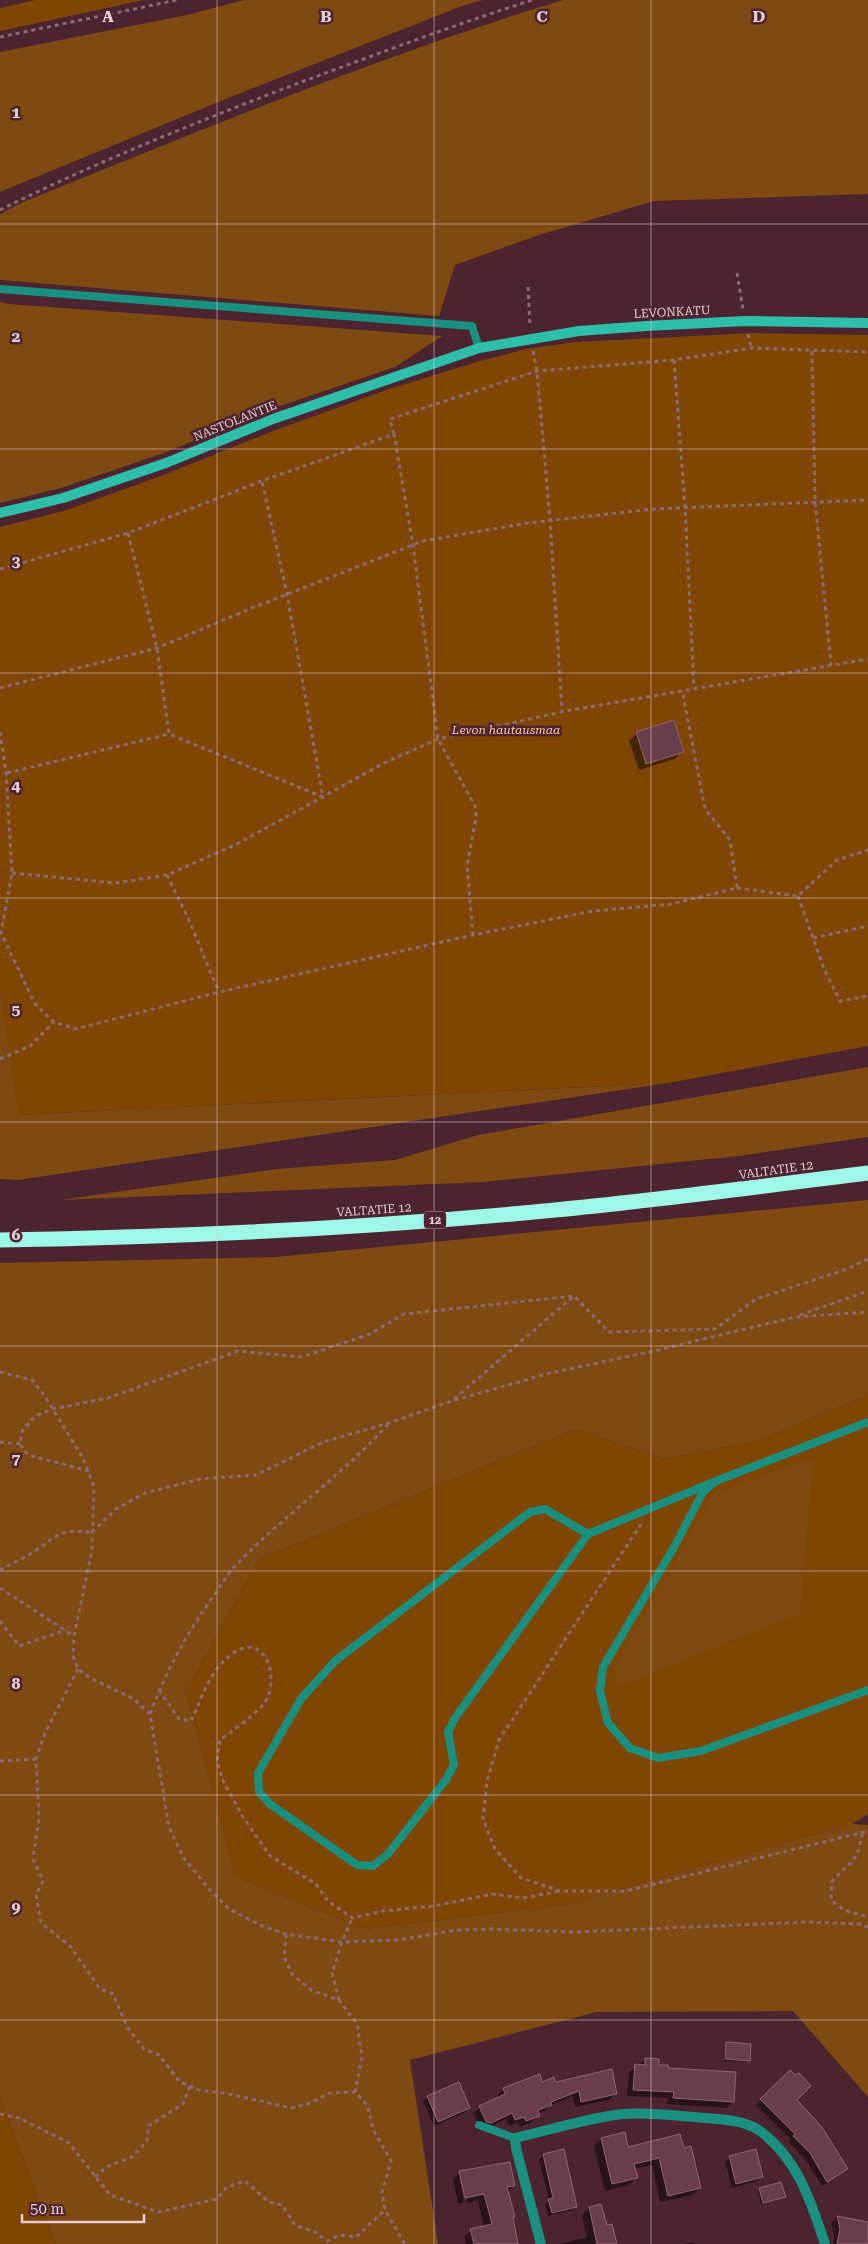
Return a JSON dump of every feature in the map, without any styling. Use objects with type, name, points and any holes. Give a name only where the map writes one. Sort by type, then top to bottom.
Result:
[{"type":"highway","name":"VALTATIE 12","points":[[0,1240],[237,1234],[398,1223],[555,1210],[710,1194],[868,1173]]},
{"type":"main road","name":"LEVONKATU","points":[[479,348],[579,331],[745,321],[868,323]]},
{"type":"main road","name":"NASTOLANTIE","points":[[0,513],[63,498],[166,462],[282,416],[479,348]]},
{"type":"street","points":[[542,2244],[515,2138],[622,2114],[657,2114],[736,2120],[759,2130],[780,2150],[801,2179],[811,2200],[826,2244]]},
{"type":"lane","points":[[0,289],[472,326],[479,348]]},
{"type":"lane","points":[[588,1534],[545,1509],[530,1512],[336,1661],[301,1699],[262,1765],[258,1773],[259,1792],[270,1804],[357,1865],[373,1866],[388,1854],[445,1781],[454,1765],[448,1732],[455,1718],[588,1534],[716,1481],[868,1422]]},
{"type":"lane","points":[[716,1481],[703,1492],[673,1549],[603,1667],[600,1691],[608,1723],[630,1748],[658,1758],[701,1751],[868,1690]]},
{"type":"lane","points":[[479,2125],[515,2138]]},
{"type":"path","points":[[0,37],[177,0]]},
{"type":"path","points":[[0,210],[107,161],[234,108],[476,18],[533,0]]},
{"type":"path","points":[[528,287],[531,338],[537,371],[550,520],[562,711]]},
{"type":"path","points":[[473,935],[468,865],[476,818],[475,806],[438,739],[412,546],[390,419],[537,371],[674,360],[751,348],[868,352]]},
{"type":"path","points":[[812,351],[814,501],[831,666]]},
{"type":"path","points":[[674,360],[685,508],[694,688]]},
{"type":"path","points":[[0,569],[128,532],[262,481],[394,434]]},
{"type":"path","points":[[262,481],[287,594],[323,797]]},
{"type":"path","points":[[0,688],[157,648],[287,594],[423,541],[550,520],[685,508],[868,500]]},
{"type":"path","points":[[128,532],[157,648],[169,734]]},
{"type":"path","points":[[12,873],[115,883],[167,876],[237,844],[384,763],[438,739],[562,711],[868,659]]},
{"type":"path","points":[[682,690],[705,810],[730,840],[737,888]]},
{"type":"path","points":[[0,732],[6,773],[12,873],[1,933],[35,1004],[54,1022],[76,1029],[219,992],[473,935],[594,911],[672,904],[737,888],[798,896]]},
{"type":"path","points":[[6,773],[169,734],[323,797]]},
{"type":"path","points":[[798,896],[837,860],[868,850]]},
{"type":"path","points":[[167,876],[188,918],[219,992]]},
{"type":"path","points":[[798,896],[824,969],[840,1001],[868,996]]},
{"type":"path","points":[[813,938],[868,926]]},
{"type":"path","points":[[0,1059],[30,1046],[54,1022]]},
{"type":"path","points":[[574,1296],[609,1332],[715,1329],[756,1299],[847,1269],[868,1259]]},
{"type":"path","points":[[0,1570],[34,1552],[58,1534],[82,1531],[92,1532],[116,1509],[145,1493],[200,1480],[256,1475],[323,1442],[389,1423],[452,1401],[550,1373],[654,1352],[795,1317],[868,1290]]},
{"type":"path","points":[[452,1401],[574,1296]]},
{"type":"path","points":[[88,1471],[28,1455],[20,1444],[22,1430],[35,1416],[52,1409],[108,1398],[238,1351],[301,1357],[370,1334],[404,1314],[574,1296]]},
{"type":"path","points":[[795,1317],[868,1312]]},
{"type":"path","points":[[0,1372],[32,1380],[84,1458],[94,1487],[92,1532]]},
{"type":"path","points":[[150,1714],[159,1690],[198,1618],[233,1568],[274,1527],[368,1446],[389,1423]]},
{"type":"path","points":[[0,1442],[20,1444]]},
{"type":"path","points":[[560,1891],[521,1878],[495,1848],[483,1819],[487,1781],[499,1740],[652,1507]]},
{"type":"path","points":[[0,1588],[74,1636]]},
{"type":"path","points":[[0,1621],[19,1646],[66,1630]]},
{"type":"path","points":[[159,1690],[179,1719],[191,1721],[212,1673],[232,1654],[243,1648],[256,1648],[266,1656],[273,1677],[268,1699],[220,1740],[217,1761],[223,1781],[243,1817],[270,1856],[316,1884],[328,1901],[352,1918],[383,1911],[434,1906],[492,1894],[522,1898],[560,1891],[626,1891],[868,1832]]},
{"type":"path","points":[[78,1669],[45,1733],[36,1759],[39,1819],[34,1859],[43,1881],[36,1895],[41,1923],[70,1946],[100,1989],[114,1994],[127,2026],[144,2049],[159,2055],[180,2082],[199,2090],[230,2094],[291,2108],[308,2104],[330,2092],[355,2092],[367,2105],[374,2131],[391,2160],[382,2192],[385,2210],[405,2244]]},
{"type":"path","points":[[0,1761],[36,1759]]},
{"type":"path","points":[[862,1833],[860,1849],[854,1860],[832,1881],[831,1900],[844,1910],[868,1917]]},
{"type":"path","points":[[352,1918],[332,1973],[339,2000],[357,2024],[362,2057],[355,2092]]},
{"type":"path","points":[[286,1934],[284,1957],[293,1975],[311,1990],[339,2000]]},
{"type":"path","points":[[95,2177],[106,2167],[132,2157],[148,2141],[148,2126],[183,2104],[190,2086]]},
{"type":"path","points":[[0,2114],[19,2118],[69,2143],[110,2195],[158,2212],[216,2199],[227,2187],[244,2181],[269,2202],[282,2205],[295,2225],[315,2232],[327,2241],[340,2235],[356,2237],[385,2210]]},
{"type":"green space","points":[[35,0],[144,0],[0,31],[0,8]]},
{"type":"green space","name":"Levon hautausmaa","points":[[754,333],[868,335],[868,1046],[668,1083],[17,1115],[0,989],[0,527],[67,510],[389,389],[526,349],[575,342]]},
{"type":"green space","points":[[868,1395],[868,1814],[852,1824],[563,1905],[365,1929],[236,1877],[186,1691],[259,1559],[576,1429],[664,1459],[757,1441]]},
{"type":"green space","points":[[0,2098],[56,2244],[0,2244]]},
{"type":"shaded area","points":[[244,0],[483,0],[462,6],[233,96],[0,192],[0,52],[187,15]]},
{"type":"shaded area","points":[[563,0],[868,0],[868,194],[654,201],[539,235],[455,265],[439,316],[0,280],[0,214],[23,202],[291,95],[426,45]]},
{"type":"shaded area","points":[[0,302],[442,336],[395,367],[277,407],[164,453],[61,488],[0,503]]},
{"type":"shaded area","points":[[0,989],[18,1115],[668,1083],[18,1180],[0,1179]]},
{"type":"shaded area","points":[[868,1067],[868,1137],[739,1156],[483,1182],[60,1200],[277,1169],[395,1160],[478,1135]]},
{"type":"shaded area","points":[[868,1200],[868,1395],[757,1441],[664,1459],[576,1429],[259,1559],[186,1691],[236,1877],[365,1929],[563,1905],[852,1824],[868,1825],[868,2097],[793,2011],[597,2012],[410,2060],[438,2244],[56,2244],[0,2098],[0,1263],[275,1257]]},
{"type":"shaded area","points":[[813,1459],[800,1613],[617,1687],[615,1666],[715,1493]]},
{"type":"building","points":[[674,720],[684,752],[646,764],[636,732]]},
{"type":"building","points":[[726,2042],[751,2044],[750,2061],[725,2059]]},
{"type":"building","points":[[645,2058],[659,2059],[659,2065],[668,2065],[668,2068],[736,2072],[734,2102],[673,2098],[674,2092],[633,2090],[635,2064],[645,2065]]},
{"type":"building","points":[[612,2069],[617,2094],[581,2102],[579,2091],[551,2102],[552,2105],[538,2110],[540,2116],[526,2121],[524,2117],[515,2120],[512,2113],[491,2123],[486,2122],[479,2106],[505,2094],[503,2088],[540,2074],[542,2082],[554,2077],[556,2082]]},
{"type":"building","points":[[790,2070],[795,2075],[799,2073],[811,2086],[797,2100],[822,2127],[848,2169],[827,2182],[810,2153],[793,2136],[795,2134],[760,2099]]},
{"type":"building","points":[[459,2082],[470,2108],[438,2122],[427,2096]]},
{"type":"building","points":[[625,2132],[628,2147],[680,2134],[684,2148],[691,2146],[701,2188],[668,2196],[659,2158],[634,2164],[638,2178],[612,2184],[601,2138]]},
{"type":"building","points":[[564,2149],[577,2207],[552,2213],[548,2199],[553,2198],[543,2154]]},
{"type":"building","points":[[756,2149],[763,2177],[736,2184],[729,2156]]},
{"type":"building","points":[[510,2162],[515,2186],[507,2187],[515,2217],[513,2217],[518,2244],[474,2244],[470,2229],[492,2224],[484,2194],[465,2198],[459,2171]]},
{"type":"building","points":[[781,2182],[786,2197],[763,2203],[759,2188]]},
{"type":"building","points":[[601,2204],[607,2225],[612,2224],[617,2244],[597,2244],[589,2207]]},
{"type":"building","points":[[837,2216],[868,2222],[868,2244],[837,2244],[840,2229]]}]
